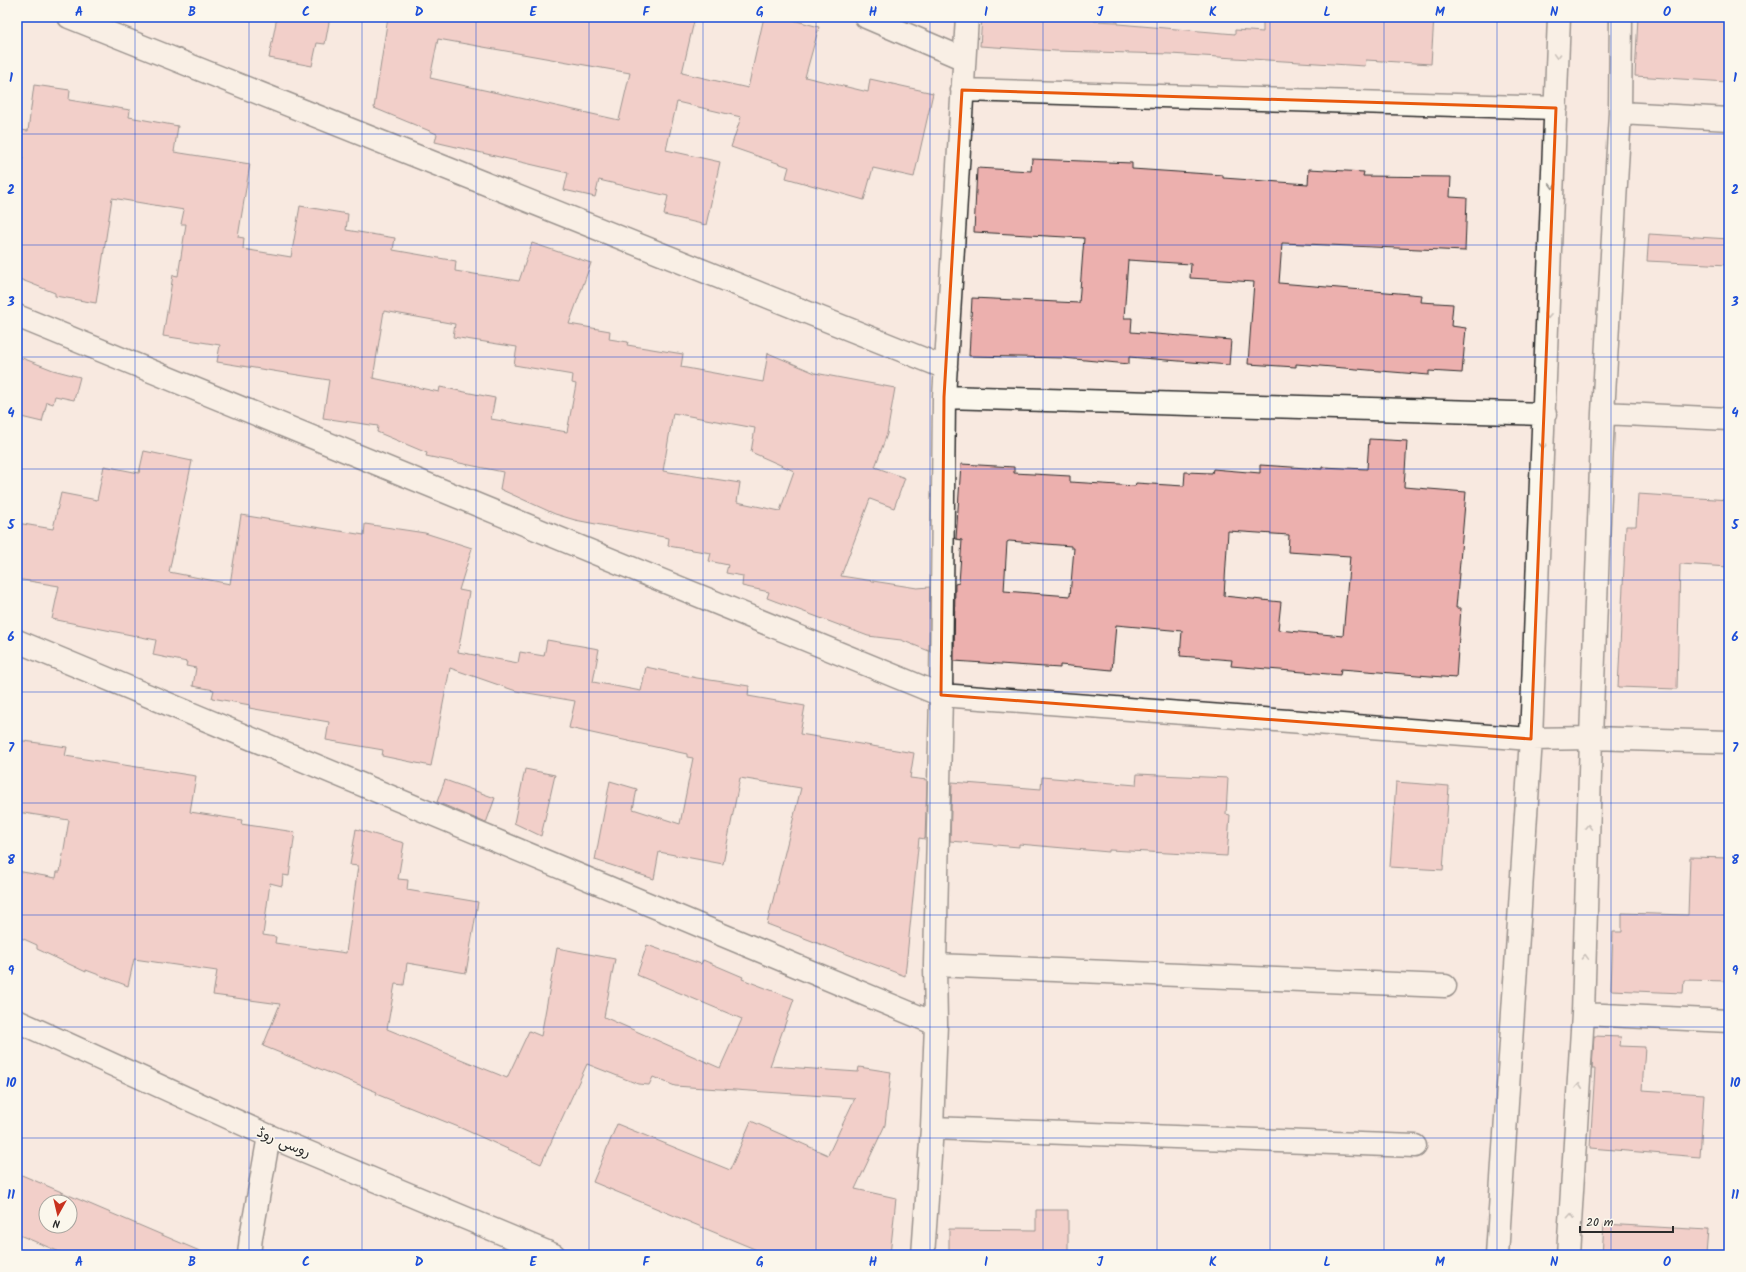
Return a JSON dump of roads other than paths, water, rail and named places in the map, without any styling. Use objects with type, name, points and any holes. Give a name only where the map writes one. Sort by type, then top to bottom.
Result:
[{"type":"street","points":[[70,17],[946,368]]},
{"type":"street","points":[[866,17],[964,59]]},
{"type":"street","points":[[923,1255],[932,1128],[936,1024],[934,965],[941,695],[944,397],[966,17]]},
{"type":"street","points":[[1497,1255],[1531,738],[1545,414],[1559,17]]},
{"type":"street","points":[[1568,1255],[1583,1014],[1591,738],[1604,413],[1620,113],[1621,17]]},
{"type":"street","points":[[962,90],[1556,108]]},
{"type":"street","points":[[1620,113],[1729,119]]},
{"type":"street","points":[[17,316],[941,695],[1531,738],[1591,738],[1729,742]]},
{"type":"street","points":[[944,397],[1545,414]]},
{"type":"street","points":[[1604,413],[1729,419]]},
{"type":"street","points":[[17,641],[936,1024]]},
{"type":"street","points":[[934,965],[1445,986]]},
{"type":"street","points":[[1583,1014],[1729,1021]]},
{"type":"street","name":"روسی روڈ","points":[[17,1021],[269,1136],[554,1255]]},
{"type":"street","points":[[932,1128],[1415,1146]]},
{"type":"street","points":[[250,1255],[251,1237],[269,1136]]}]
